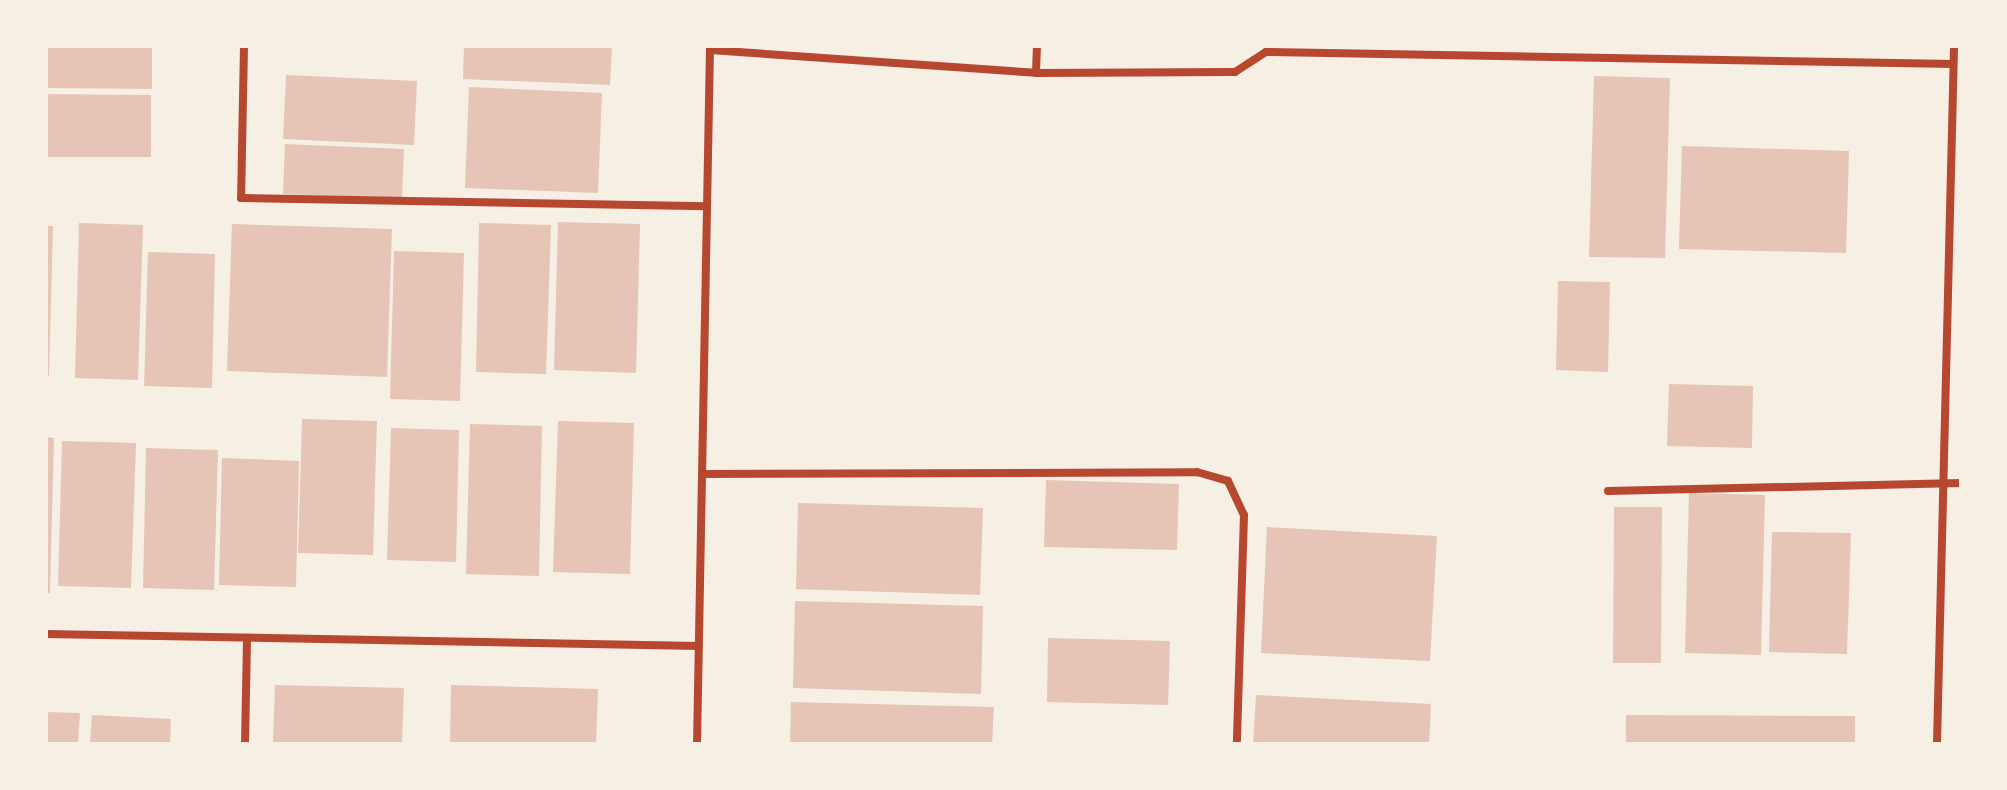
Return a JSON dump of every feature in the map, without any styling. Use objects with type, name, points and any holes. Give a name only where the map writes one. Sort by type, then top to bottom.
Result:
[{"type":"street","points":[[244,46],[241,198],[707,206]]},
{"type":"street","points":[[1036,73],[1037,46]]},
{"type":"street","points":[[1937,744],[1954,46]]},
{"type":"street","points":[[697,744],[710,48],[1036,73],[1235,72],[1266,49],[1953,64]]},
{"type":"street","points":[[702,474],[1197,472],[1228,481],[1244,515],[1237,744]]},
{"type":"street","points":[[1608,491],[1961,483]]},
{"type":"street","points":[[46,634],[699,646]]},
{"type":"street","points":[[245,744],[247,638]]},
{"type":"building","points":[[46,46],[152,46],[152,89],[46,88]]},
{"type":"building","points":[[464,46],[612,46],[610,85],[463,79]]},
{"type":"building","points":[[286,75],[417,81],[414,145],[283,139]]},
{"type":"building","points":[[1594,76],[1670,78],[1665,258],[1589,257]]},
{"type":"building","points":[[469,87],[602,93],[598,193],[465,188]]},
{"type":"building","points":[[46,94],[151,95],[151,157],[46,157]]},
{"type":"building","points":[[285,144],[404,149],[402,199],[283,194]]},
{"type":"building","points":[[1682,146],[1849,151],[1846,253],[1679,249]]},
{"type":"building","points":[[558,222],[640,224],[636,373],[554,370]]},
{"type":"building","points":[[79,223],[143,225],[138,380],[75,378]]},
{"type":"building","points":[[479,223],[551,225],[546,374],[476,372]]},
{"type":"building","points":[[232,224],[392,229],[387,377],[227,371]]},
{"type":"building","points":[[46,226],[53,226],[49,376],[46,376]]},
{"type":"building","points":[[394,251],[464,253],[460,401],[390,399]]},
{"type":"building","points":[[148,252],[215,254],[212,388],[144,386]]},
{"type":"building","points":[[1558,281],[1610,282],[1608,372],[1556,370]]},
{"type":"building","points":[[1669,384],[1753,386],[1752,448],[1667,446]]},
{"type":"building","points":[[302,419],[377,421],[373,555],[298,553]]},
{"type":"building","points":[[558,421],[634,423],[630,574],[553,572]]},
{"type":"building","points":[[470,424],[542,426],[539,576],[466,574]]},
{"type":"building","points":[[391,428],[459,430],[456,562],[387,560]]},
{"type":"building","points":[[46,437],[54,438],[50,593],[46,593]]},
{"type":"building","points":[[62,441],[136,443],[131,588],[58,586]]},
{"type":"building","points":[[146,448],[218,450],[214,590],[143,588]]},
{"type":"building","points":[[222,458],[299,461],[296,587],[219,585]]},
{"type":"building","points":[[1046,480],[1179,484],[1177,550],[1044,547]]},
{"type":"building","points":[[1689,493],[1765,495],[1761,655],[1685,653]]},
{"type":"building","points":[[798,503],[983,508],[980,595],[796,589]]},
{"type":"building","points":[[1614,507],[1662,507],[1661,663],[1613,663]]},
{"type":"building","points":[[1267,527],[1437,536],[1430,661],[1261,653]]},
{"type":"building","points":[[1772,532],[1851,533],[1847,654],[1769,652]]},
{"type":"building","points":[[795,601],[983,606],[981,694],[793,688]]},
{"type":"building","points":[[1048,638],[1170,641],[1168,705],[1047,702]]},
{"type":"building","points":[[275,685],[404,688],[402,744],[273,744]]},
{"type":"building","points":[[451,685],[598,689],[596,744],[450,744]]},
{"type":"building","points":[[1256,695],[1431,704],[1429,744],[1253,744]]},
{"type":"building","points":[[791,702],[994,707],[992,744],[790,744]]},
{"type":"building","points":[[46,712],[80,713],[78,744],[46,744]]},
{"type":"building","points":[[92,715],[171,719],[170,744],[90,744]]},
{"type":"building","points":[[1626,715],[1855,716],[1855,744],[1626,744]]}]
